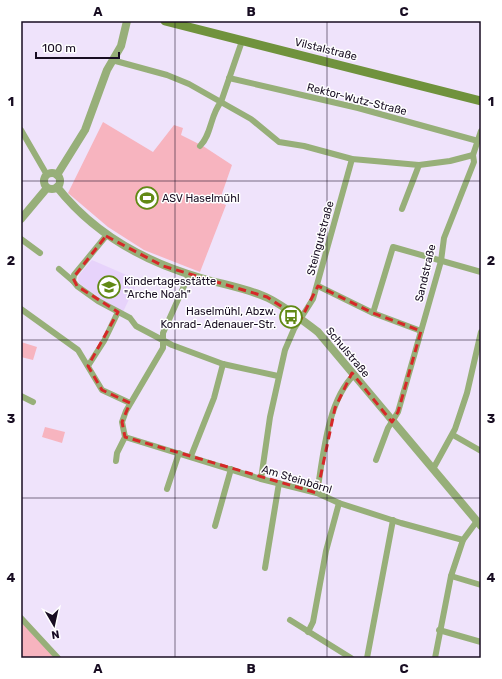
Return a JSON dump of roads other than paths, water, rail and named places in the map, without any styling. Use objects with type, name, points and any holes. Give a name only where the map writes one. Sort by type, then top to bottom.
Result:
[{"type":"main road","name":"Vilstalstraße","points":[[165,21],[481,101]]},
{"type":"street","points":[[57,175],[85,130],[112,60],[121,46],[127,21]]},
{"type":"street","points":[[200,146],[206,140],[216,108],[221,102],[242,41]]},
{"type":"street","points":[[112,60],[178,80],[251,119],[279,142],[304,146],[352,159],[419,165],[450,161],[476,152]]},
{"type":"street","name":"Rektor-Wutz-Straße","points":[[230,78],[358,108],[478,141]]},
{"type":"street","points":[[21,130],[47,175]]},
{"type":"street","name":"Sandstraße","points":[[376,460],[388,428],[398,412],[441,261],[440,256],[444,238],[474,162],[481,131]]},
{"type":"street","name":"Steingutstraße","points":[[262,479],[270,417],[284,350],[301,319],[311,305],[318,286],[352,159]]},
{"type":"street","points":[[402,209],[419,165]]},
{"type":"street","points":[[53,173],[57,175],[60,180],[57,187],[52,189],[47,188],[44,181],[47,175],[53,173]]},
{"type":"street","name":"Schulstraße","points":[[57,187],[66,198],[106,236],[146,258],[189,275],[267,297],[286,308],[318,332],[479,524]]},
{"type":"street","points":[[21,219],[47,188]]},
{"type":"street","points":[[73,281],[74,275],[106,236]]},
{"type":"street","points":[[21,239],[40,253]]},
{"type":"street","points":[[373,313],[393,247],[481,272]]},
{"type":"street","points":[[59,269],[77,286],[130,318],[136,326],[164,340],[199,356],[223,364],[278,376]]},
{"type":"street","points":[[116,461],[117,453],[125,437],[122,422],[130,403],[163,348],[163,334],[189,275]]},
{"type":"street","points":[[318,286],[373,313],[421,331]]},
{"type":"street","points":[[21,308],[78,350],[102,390],[130,403]]},
{"type":"street","points":[[88,366],[104,341],[118,312]]},
{"type":"street","points":[[433,469],[453,435],[467,392],[481,332]]},
{"type":"street","points":[[191,456],[214,398],[223,364]]},
{"type":"street","points":[[317,493],[335,408],[343,388],[354,375]]},
{"type":"street","points":[[21,396],[33,402]]},
{"type":"street","points":[[453,435],[481,451]]},
{"type":"street","name":"Am Steinbörnl","points":[[125,437],[262,479],[317,493],[339,503],[463,540]]},
{"type":"street","points":[[167,489],[178,453]]},
{"type":"street","points":[[215,526],[231,469]]},
{"type":"street","points":[[265,568],[279,483]]},
{"type":"street","points":[[308,632],[313,622],[326,551],[339,503]]},
{"type":"street","points":[[367,658],[392,520]]},
{"type":"street","points":[[435,658],[450,576],[463,540],[479,524]]},
{"type":"street","points":[[450,576],[481,585]]},
{"type":"street","points":[[21,618],[58,658]]},
{"type":"street","points":[[290,620],[352,658]]},
{"type":"street","points":[[439,630],[481,642]]},
{"type":"place","name":"ASV Haselmühl","points":[[147,198]]},
{"type":"place","name":"Kindertagesstätte \"Arche Noah\"","points":[[109,287]]},
{"type":"place","name":"Haselmühl, Abzw. Konrad- Adenauer-Str.","points":[[291,317]]}]
